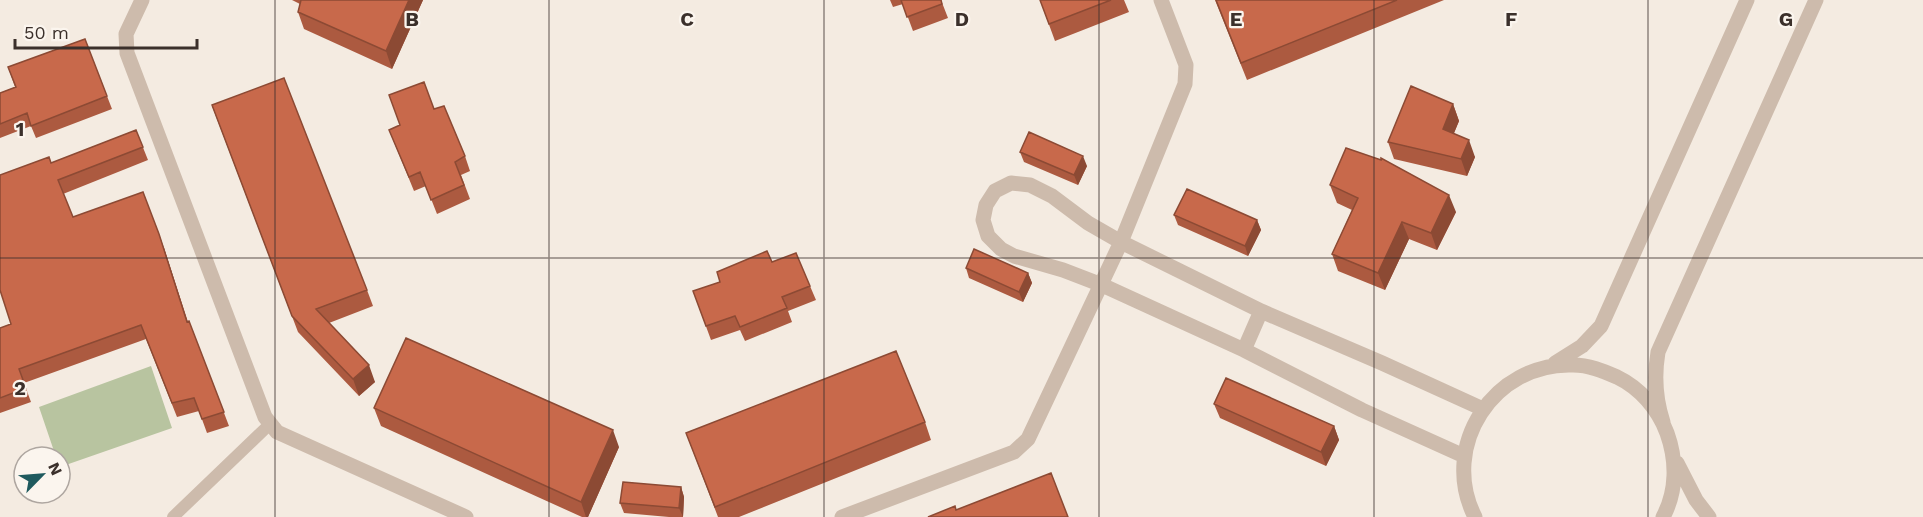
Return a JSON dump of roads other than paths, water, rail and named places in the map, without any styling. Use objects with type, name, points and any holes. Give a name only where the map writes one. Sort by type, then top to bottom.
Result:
[{"type":"street","points":[[142,0],[126,34],[127,53],[265,417],[277,432],[466,517]]},
{"type":"street","points":[[842,517],[868,512],[1014,452],[1028,439],[1102,285],[1185,84],[1186,65],[1161,0]]},
{"type":"street","points":[[1473,514],[1464,482],[1464,456],[1471,431],[1483,409],[1500,390],[1522,375],[1547,367],[1572,354],[1601,326],[1747,0]]},
{"type":"street","points":[[1709,517],[1687,484],[1658,407],[1655,386],[1658,352],[1816,0]]},
{"type":"street","points":[[1464,456],[1362,410],[1244,350],[1102,285],[1063,270],[1014,256],[1001,249],[988,236],[983,220],[986,205],[995,191],[1011,183],[1030,185],[1052,196],[1088,223],[1121,242],[1261,311],[1483,409]]},
{"type":"street","points":[[1244,350],[1261,311]]},
{"type":"street","points":[[1547,367],[1574,365],[1601,370],[1618,378],[1647,399],[1663,422]]},
{"type":"street","points":[[1663,517],[1669,506],[1675,477],[1672,449]]},
{"type":"lane","points":[[173,517],[270,424]]}]
